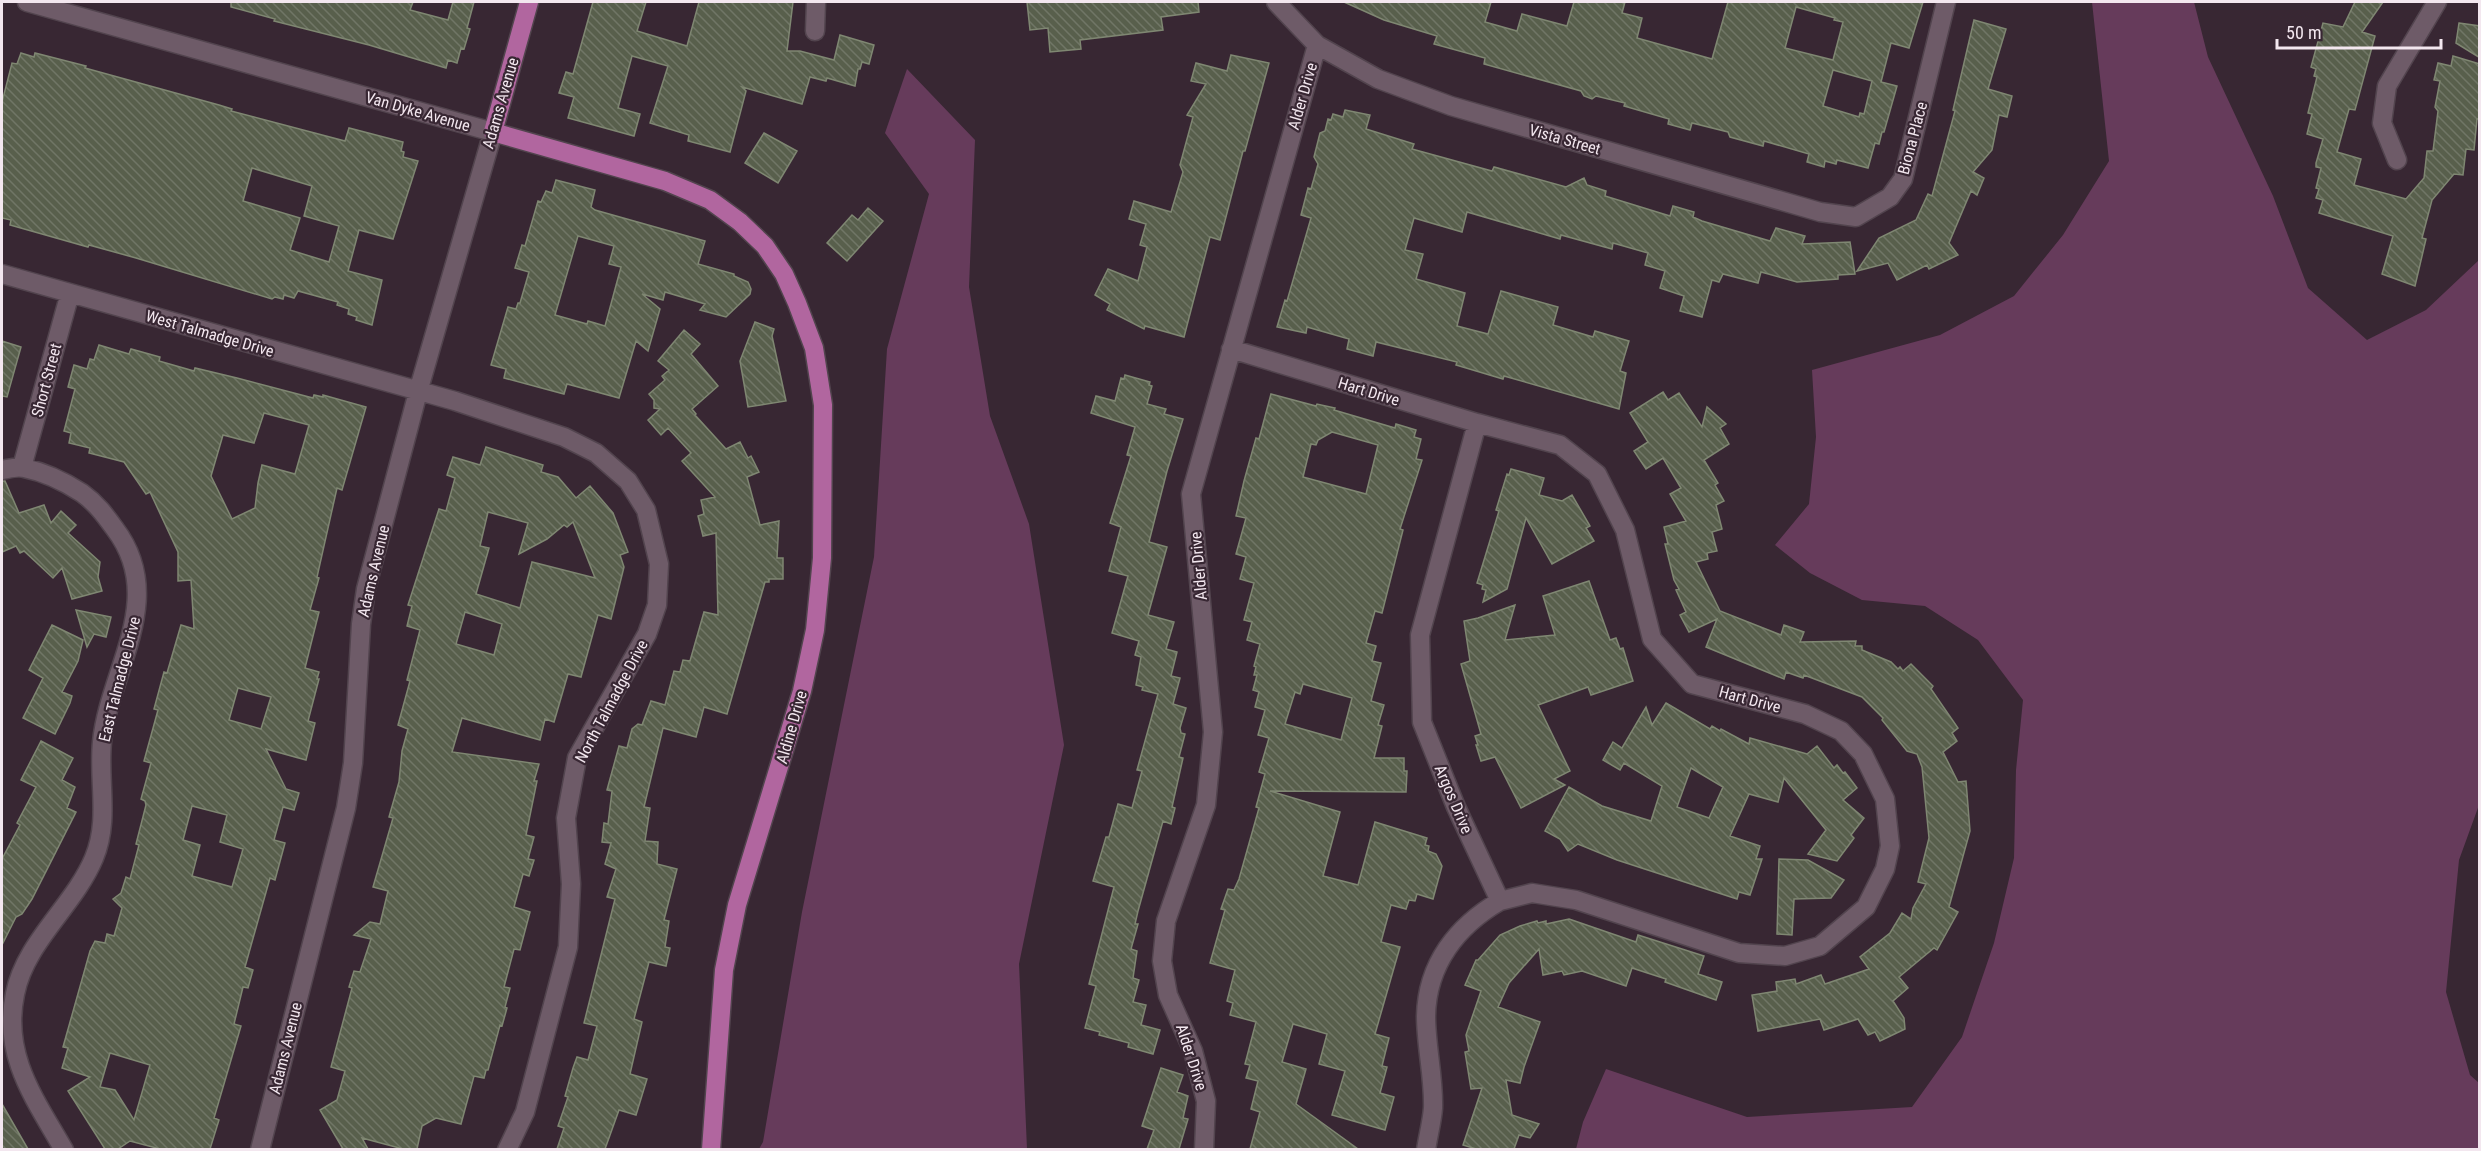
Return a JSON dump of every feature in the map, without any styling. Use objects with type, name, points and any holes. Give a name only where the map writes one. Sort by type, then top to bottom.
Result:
[{"type":"main road","name":"Adams Avenue","points":[[493,132],[529,2]]},
{"type":"main road","name":"Van Dyke Avenue","points":[[493,132],[665,181],[710,200],[741,222],[765,246],[784,274],[797,303]]},
{"type":"main road","name":"Aldine Drive","points":[[711,1149],[724,970],[737,906],[802,691],[815,630],[822,558],[823,405],[814,348],[797,303]]},
{"type":"street","name":"Van Dyke Avenue","points":[[27,2],[493,132]]},
{"type":"street","points":[[815,31],[816,2]]},
{"type":"street","name":"Alder Drive","points":[[1204,1149],[1206,1101],[1193,1051],[1168,995],[1162,961],[1166,921],[1206,805],[1213,732],[1191,494],[1317,45],[1276,2]]},
{"type":"street","name":"Biona Place","points":[[1820,212],[1856,217],[1890,197],[1903,179],[1946,2]]},
{"type":"street","points":[[2397,159],[2382,123],[2387,86],[2437,2]]},
{"type":"street","name":"Vista Street","points":[[1317,45],[1378,79],[1451,106],[1820,212]]},
{"type":"street","name":"Adams Avenue","points":[[260,1149],[346,807],[353,763],[361,624],[366,589],[418,392],[493,132]]},
{"type":"street","name":"West Talmadge Drive","points":[[2,274],[418,392]]},
{"type":"street","name":"Short Street","points":[[22,467],[70,293]]},
{"type":"street","name":"Hart Drive","points":[[1231,349],[1477,423],[1560,445],[1597,474],[1625,530],[1652,639],[1692,684],[1805,714],[1841,731],[1863,754],[1885,799],[1890,846],[1885,869],[1866,907],[1820,946],[1785,956],[1739,953],[1576,900],[1532,893],[1500,901]]},
{"type":"street","name":"North Talmadge Drive","points":[[418,392],[455,401],[564,437],[596,453],[628,481],[646,510],[659,564],[657,605],[648,634],[577,758],[566,818],[571,884],[568,946],[525,1112],[507,1149]]},
{"type":"street","name":"Argos Drive","points":[[1477,423],[1420,634],[1422,722],[1455,807],[1500,901]]},
{"type":"street","name":"East Talmadge Drive","points":[[2,470],[22,467],[65,482],[95,502],[123,539],[133,568],[137,600],[133,631],[105,721],[102,743],[101,837],[94,858],[81,882],[27,961],[15,994],[13,1022],[16,1055],[21,1071],[64,1149]]},
{"type":"street","points":[[1426,1149],[1433,1108],[1426,1014],[1431,982],[1443,951],[1478,914],[1500,901]]},
{"type":"shaded area","points":[[2092,2],[2194,2],[2208,57],[2273,196],[2308,288],[2367,340],[2426,310],[2479,260],[2479,805],[2459,860],[2446,992],[2470,1075],[2479,1083],[2479,1149],[1576,1149],[1583,1122],[1606,1069],[1747,1117],[1912,1107],[1962,1037],[1994,943],[2014,858],[2016,770],[2023,700],[1978,640],[1925,606],[1862,600],[1810,573],[1775,545],[1809,504],[1816,437],[1812,370],[1940,335],[2014,296],[2063,235],[2109,161]]},
{"type":"shaded area","points":[[907,69],[975,140],[969,287],[990,416],[1029,524],[1064,745],[1019,964],[1027,1149],[759,1149],[763,1142],[802,912],[874,557],[887,349],[929,194],[885,133]]},
{"type":"building","points":[[231,2],[413,2],[410,10],[448,20],[453,2],[474,2],[464,49],[461,48],[457,63],[448,60],[446,68],[369,45],[274,21],[275,19],[231,7]]},
{"type":"building","points":[[593,2],[646,2],[637,31],[687,46],[699,2],[793,2],[787,51],[800,51],[834,60],[840,35],[874,45],[869,64],[862,62],[858,69],[855,86],[827,78],[826,81],[810,77],[802,104],[742,87],[746,91],[730,152],[688,141],[689,135],[650,123],[668,66],[632,56],[618,108],[640,114],[634,136],[568,118],[574,97],[559,93],[566,72],[573,74]]},
{"type":"building","points":[[1027,2],[1198,2],[1199,12],[1161,17],[1163,30],[1080,40],[1081,49],[1050,52],[1048,28],[1030,30]]},
{"type":"building","points":[[1344,2],[1491,2],[1485,22],[1517,31],[1522,14],[1567,26],[1574,2],[1625,2],[1622,13],[1642,18],[1637,38],[1712,59],[1728,2],[1923,2],[1909,48],[1891,43],[1881,82],[1897,86],[1884,132],[1882,132],[1879,144],[1875,143],[1868,168],[1837,160],[1836,164],[1825,161],[1824,167],[1807,162],[1809,154],[1764,141],[1763,146],[1730,137],[1728,132],[1692,123],[1690,130],[1668,124],[1669,119],[1624,106],[1625,103],[1596,96],[1592,99],[1584,96],[1581,91],[1484,64],[1485,58],[1434,44],[1437,36],[1384,20]],"holes":[[[1796,7],[1843,22],[1833,60],[1785,48]],[[1833,70],[1872,81],[1864,114],[1860,113],[1859,117],[1823,106]]]},
{"type":"building","points":[[2355,2],[2383,2],[2362,32],[2375,36],[2355,110],[2349,109],[2337,152],[2361,159],[2354,185],[2406,199],[2424,178],[2427,151],[2433,151],[2438,111],[2435,107],[2440,81],[2434,80],[2438,63],[2451,66],[2453,56],[2480,64],[2480,119],[2477,119],[2474,150],[2466,149],[2463,175],[2454,174],[2432,200],[2422,238],[2426,239],[2415,286],[2382,274],[2393,236],[2319,213],[2323,200],[2316,198],[2321,168],[2316,167],[2316,163],[2323,139],[2307,134],[2312,114],[2308,113],[2317,77],[2314,76],[2316,69],[2311,67],[2323,23],[2343,27]]},
{"type":"building","points":[[1974,20],[2006,29],[1988,89],[2012,96],[2007,117],[1999,115],[1992,150],[1973,172],[1984,178],[1977,195],[1971,191],[1949,243],[1958,255],[1929,269],[1927,265],[1897,280],[1888,263],[1857,271],[1879,238],[1916,220],[1928,194],[1932,196],[1955,111],[1953,110]]},
{"type":"building","points":[[2459,23],[2480,26],[2480,58],[2456,43]]},
{"type":"building","points":[[21,53],[34,57],[35,53],[219,105],[232,109],[231,111],[345,141],[349,128],[403,142],[401,151],[404,152],[403,157],[418,161],[393,239],[359,230],[348,271],[382,280],[372,325],[356,320],[357,317],[348,314],[349,309],[337,305],[338,302],[298,291],[294,298],[284,295],[283,299],[275,297],[272,299],[136,258],[10,225],[11,220],[2,218],[2,102],[12,63],[17,64]],"holes":[[[252,168],[312,186],[304,216],[339,226],[329,262],[290,250],[300,218],[243,201]]]},
{"type":"building","points":[[1231,55],[1269,63],[1220,240],[1210,237],[1184,337],[1145,326],[1144,329],[1107,310],[1110,304],[1095,295],[1108,269],[1138,281],[1147,247],[1140,245],[1146,224],[1129,219],[1134,201],[1171,212],[1183,172],[1180,165],[1193,117],[1187,115],[1206,84],[1191,81],[1196,63],[1227,71]]},
{"type":"building","points":[[1345,110],[1370,115],[1366,129],[1414,144],[1412,149],[1492,171],[1494,167],[1566,187],[1584,178],[1587,185],[1606,191],[1605,196],[1670,216],[1673,206],[1694,212],[1693,217],[1702,221],[1770,241],[1776,228],[1805,236],[1802,244],[1850,242],[1855,274],[1838,275],[1838,279],[1797,282],[1761,272],[1758,283],[1723,274],[1719,282],[1712,280],[1702,317],[1680,311],[1684,296],[1660,288],[1665,271],[1645,265],[1648,253],[1613,243],[1612,249],[1561,235],[1560,239],[1467,212],[1462,232],[1414,218],[1405,250],[1423,254],[1416,279],[1465,293],[1457,326],[1488,334],[1501,291],[1558,307],[1553,325],[1593,337],[1595,331],[1629,341],[1620,371],[1626,373],[1619,409],[1504,376],[1503,379],[1456,365],[1457,362],[1376,342],[1373,356],[1347,349],[1349,339],[1307,327],[1306,333],[1277,327],[1285,300],[1287,301],[1311,218],[1301,215],[1308,188],[1311,189],[1318,164],[1314,157],[1320,133],[1325,131],[1328,119],[1331,120],[1333,114],[1343,117]]},
{"type":"building","points":[[764,133],[797,151],[778,183],[745,163]]},
{"type":"building","points":[[556,180],[595,190],[591,207],[595,210],[705,241],[698,264],[734,274],[748,282],[751,289],[750,294],[726,317],[700,310],[705,304],[665,292],[663,300],[642,294],[660,309],[648,351],[636,341],[619,398],[567,384],[564,394],[504,378],[506,369],[491,365],[508,307],[516,309],[520,303],[529,272],[515,268],[522,245],[525,246],[538,201],[541,202],[546,191],[552,193]],"holes":[[[578,236],[614,246],[609,264],[621,267],[605,326],[588,321],[587,324],[555,315]]]},
{"type":"building","points":[[868,208],[883,221],[847,261],[827,243],[852,215],[858,220]]},
{"type":"building","points":[[755,322],[774,329],[772,336],[786,401],[748,407],[740,361]]},
{"type":"building","points":[[684,330],[700,344],[691,354],[718,386],[692,409],[726,449],[740,442],[748,458],[751,456],[759,472],[747,477],[760,525],[779,521],[777,558],[783,558],[783,579],[769,579],[769,582],[765,582],[727,714],[704,707],[696,737],[663,728],[644,807],[650,808],[645,841],[658,842],[657,864],[677,869],[664,920],[669,921],[665,947],[670,948],[666,966],[649,962],[634,1019],[642,1022],[630,1074],[647,1079],[636,1115],[619,1110],[605,1149],[557,1149],[564,1128],[558,1126],[568,1097],[565,1096],[573,1068],[577,1057],[588,1060],[597,1026],[584,1023],[615,899],[607,897],[616,869],[605,864],[611,843],[602,842],[604,823],[608,824],[612,791],[607,790],[619,746],[627,748],[632,729],[638,724],[642,725],[651,701],[665,705],[674,671],[680,672],[683,660],[690,661],[704,612],[718,615],[716,533],[703,536],[698,516],[704,514],[701,500],[715,497],[682,461],[691,453],[668,428],[661,435],[648,420],[660,409],[654,408],[654,400],[649,394],[665,380],[662,376],[669,370],[658,361]]},
{"type":"building","points":[[2,341],[21,347],[7,397],[2,396]]},
{"type":"building","points":[[99,345],[129,354],[131,349],[160,357],[159,361],[194,371],[195,368],[313,398],[314,395],[323,397],[323,395],[366,407],[342,490],[337,488],[317,577],[319,578],[310,610],[319,612],[305,668],[319,672],[317,679],[319,679],[308,721],[315,723],[306,760],[266,749],[286,789],[299,793],[294,810],[283,807],[274,840],[285,843],[275,880],[270,878],[245,967],[253,970],[248,988],[243,987],[234,1024],[241,1026],[214,1118],[219,1120],[210,1149],[160,1149],[130,1141],[118,1149],[105,1149],[68,1091],[90,1077],[62,1068],[68,1048],[63,1047],[90,951],[95,941],[105,943],[107,934],[114,936],[122,908],[113,899],[121,893],[126,877],[130,879],[139,845],[136,844],[146,805],[141,799],[151,763],[144,761],[158,710],[154,709],[164,672],[167,673],[181,625],[194,629],[191,580],[178,581],[178,552],[150,492],[146,494],[124,462],[89,453],[90,448],[69,443],[71,433],[64,431],[75,389],[68,387],[74,365],[87,369],[90,359],[94,360]],"holes":[[[264,413],[309,425],[295,474],[262,465],[255,508],[232,519],[211,476],[223,435],[254,443]],[[238,688],[271,697],[261,729],[229,720]],[[192,806],[227,815],[220,842],[243,849],[232,887],[192,876],[200,845],[183,840]],[[110,1053],[150,1065],[134,1120],[115,1090],[100,1087]]]},
{"type":"building","points":[[1125,375],[1150,382],[1149,385],[1152,386],[1147,404],[1166,409],[1164,414],[1183,419],[1149,542],[1167,547],[1148,615],[1174,622],[1166,649],[1177,652],[1171,676],[1180,678],[1173,704],[1186,708],[1180,728],[1181,733],[1185,734],[1179,757],[1183,758],[1172,807],[1175,808],[1171,824],[1163,821],[1138,911],[1135,924],[1138,924],[1131,949],[1137,951],[1133,978],[1139,980],[1133,1002],[1146,1005],[1141,1025],[1160,1030],[1153,1054],[1128,1047],[1129,1043],[1099,1035],[1100,1032],[1085,1028],[1096,986],[1089,984],[1114,887],[1093,881],[1118,804],[1132,808],[1142,771],[1137,770],[1158,694],[1142,690],[1143,687],[1136,685],[1141,657],[1135,655],[1139,641],[1112,633],[1128,576],[1109,571],[1121,527],[1110,523],[1131,456],[1127,455],[1135,427],[1091,413],[1096,396],[1115,401],[1121,378],[1124,379]]},
{"type":"building","points":[[1663,392],[1668,400],[1679,393],[1702,427],[1707,407],[1726,424],[1720,428],[1729,444],[1704,460],[1718,483],[1715,485],[1724,501],[1716,505],[1722,529],[1712,532],[1717,551],[1707,553],[1708,559],[1696,562],[1720,611],[1781,635],[1784,625],[1804,632],[1800,642],[1856,641],[1855,646],[1862,646],[1862,650],[1891,662],[1903,671],[1911,664],[1933,686],[1931,689],[1958,728],[1952,733],[1957,741],[1943,752],[1958,782],[1966,781],[1970,831],[1949,907],[1958,912],[1937,950],[1934,948],[1899,977],[1908,988],[1893,1001],[1904,1018],[1905,1029],[1880,1041],[1875,1032],[1868,1035],[1858,1019],[1824,1030],[1820,1019],[1758,1031],[1752,995],[1777,991],[1776,982],[1795,979],[1796,984],[1821,975],[1825,984],[1869,969],[1860,957],[1890,933],[1902,913],[1911,919],[1913,908],[1926,884],[1918,882],[1929,838],[1922,767],[1917,754],[1907,751],[1882,720],[1883,718],[1862,697],[1804,675],[1803,678],[1786,672],[1784,679],[1706,647],[1717,619],[1689,632],[1680,615],[1686,612],[1676,590],[1679,589],[1674,580],[1665,544],[1668,544],[1664,527],[1686,521],[1670,494],[1681,488],[1663,458],[1646,469],[1634,451],[1648,442],[1630,413]]},
{"type":"building","points":[[1271,394],[1316,406],[1317,404],[1335,408],[1334,410],[1395,428],[1396,424],[1416,430],[1414,437],[1421,439],[1416,459],[1422,460],[1400,529],[1403,530],[1382,613],[1375,611],[1366,643],[1376,646],[1372,661],[1381,663],[1371,701],[1384,705],[1378,725],[1382,726],[1374,758],[1404,758],[1404,771],[1407,771],[1406,792],[1270,791],[1340,812],[1323,876],[1358,885],[1375,822],[1427,838],[1425,845],[1429,846],[1428,851],[1436,854],[1442,866],[1433,899],[1417,894],[1415,901],[1409,900],[1406,909],[1391,905],[1381,942],[1400,947],[1375,1034],[1389,1038],[1382,1066],[1387,1067],[1380,1093],[1394,1097],[1385,1130],[1332,1115],[1345,1071],[1319,1064],[1327,1034],[1293,1024],[1282,1062],[1306,1069],[1296,1104],[1358,1149],[1250,1149],[1260,1112],[1251,1109],[1258,1081],[1246,1078],[1250,1065],[1245,1064],[1256,1022],[1230,1015],[1233,1003],[1227,1001],[1235,970],[1210,963],[1225,910],[1221,909],[1228,889],[1234,890],[1239,879],[1259,808],[1256,807],[1265,774],[1259,772],[1269,738],[1258,735],[1265,710],[1255,707],[1259,692],[1253,690],[1257,675],[1254,675],[1256,667],[1254,666],[1260,644],[1247,640],[1252,622],[1244,620],[1254,583],[1240,579],[1246,557],[1236,554],[1246,518],[1236,516],[1256,438],[1259,439]],"holes":[[[1332,432],[1378,445],[1366,494],[1303,477],[1311,444],[1316,445],[1318,440]],[[1303,684],[1352,698],[1341,740],[1285,724],[1295,692],[1300,694]]]},
{"type":"building","points":[[486,447],[543,465],[541,472],[558,477],[576,498],[590,486],[613,513],[628,552],[620,555],[624,567],[611,619],[598,615],[581,677],[568,674],[554,722],[545,719],[540,740],[462,718],[452,752],[539,764],[534,781],[537,781],[526,835],[534,837],[528,859],[534,860],[529,876],[523,874],[514,907],[530,912],[520,950],[514,949],[504,987],[510,988],[505,1007],[507,1008],[488,1070],[484,1078],[474,1076],[461,1124],[436,1118],[422,1126],[417,1149],[403,1149],[362,1138],[368,1149],[343,1149],[320,1110],[337,1100],[345,1071],[331,1067],[352,988],[349,987],[354,971],[360,972],[371,939],[354,935],[370,922],[380,924],[388,891],[373,887],[393,818],[389,817],[399,782],[402,751],[408,729],[398,725],[420,630],[407,626],[412,606],[408,605],[439,509],[446,511],[455,478],[447,475],[453,457],[480,465]],"holes":[[[488,512],[528,523],[519,554],[547,539],[564,525],[567,527],[573,522],[595,578],[532,562],[520,608],[476,594],[489,548],[480,546]],[[465,612],[502,624],[494,655],[456,644]]]},
{"type":"building","points":[[1511,469],[1544,478],[1539,495],[1562,501],[1572,495],[1590,526],[1586,528],[1594,541],[1552,564],[1526,518],[1507,589],[1483,602],[1486,590],[1482,589],[1483,585],[1477,583],[1499,511],[1496,510],[1507,474],[1509,475]]},
{"type":"building","points":[[2,481],[5,481],[19,513],[44,505],[51,523],[61,511],[76,525],[68,533],[100,562],[98,577],[102,591],[72,599],[62,568],[53,578],[24,551],[20,553],[16,546],[2,552]]},
{"type":"building","points":[[1589,581],[1610,640],[1616,638],[1620,649],[1623,648],[1633,681],[1591,695],[1588,687],[1538,705],[1570,771],[1554,779],[1565,785],[1521,808],[1495,757],[1481,761],[1476,745],[1478,745],[1475,736],[1481,734],[1461,664],[1470,661],[1464,621],[1515,605],[1505,640],[1555,635],[1543,596]]},
{"type":"building","points":[[76,610],[111,617],[106,637],[94,634],[87,647]]},
{"type":"building","points":[[52,625],[83,640],[78,661],[62,692],[72,696],[70,703],[55,734],[23,718],[43,678],[29,670]]},
{"type":"building","points":[[1666,703],[1710,729],[1712,726],[1720,731],[1721,729],[1749,744],[1750,738],[1807,754],[1817,746],[1834,768],[1837,765],[1857,788],[1843,800],[1864,818],[1851,835],[1854,838],[1837,861],[1808,854],[1826,830],[1784,778],[1778,802],[1749,794],[1730,836],[1760,846],[1756,859],[1762,859],[1750,895],[1739,892],[1737,899],[1617,860],[1578,844],[1568,851],[1560,839],[1545,831],[1569,787],[1602,806],[1651,821],[1662,786],[1624,763],[1620,770],[1603,760],[1613,742],[1622,748],[1646,707],[1652,725]],"holes":[[[1691,768],[1723,787],[1709,818],[1677,807]]]},
{"type":"building","points":[[41,741],[73,758],[62,780],[75,787],[67,808],[76,812],[32,899],[22,914],[16,917],[2,945],[2,859],[20,825],[17,823],[36,787],[21,780]]},
{"type":"building","points":[[1779,859],[1808,860],[1844,880],[1831,898],[1794,899],[1792,935],[1777,934]]},
{"type":"building","points":[[1569,919],[1636,942],[1638,935],[1704,956],[1698,974],[1722,982],[1716,1000],[1665,982],[1666,979],[1632,968],[1626,986],[1582,971],[1564,975],[1562,971],[1543,975],[1539,949],[1509,983],[1498,1007],[1540,1022],[1520,1083],[1506,1080],[1512,1115],[1539,1124],[1530,1138],[1519,1135],[1514,1149],[1476,1149],[1463,1145],[1482,1088],[1471,1089],[1465,1052],[1469,1051],[1466,1035],[1481,991],[1465,985],[1476,960],[1500,935],[1520,926],[1537,921],[1538,923],[1546,921],[1546,924]]},
{"type":"building","points":[[1161,1068],[1183,1075],[1177,1092],[1188,1096],[1183,1118],[1188,1119],[1179,1149],[1147,1149],[1154,1130],[1142,1126]]},
{"type":"building","points":[[2,1104],[28,1149],[2,1149]]}]
